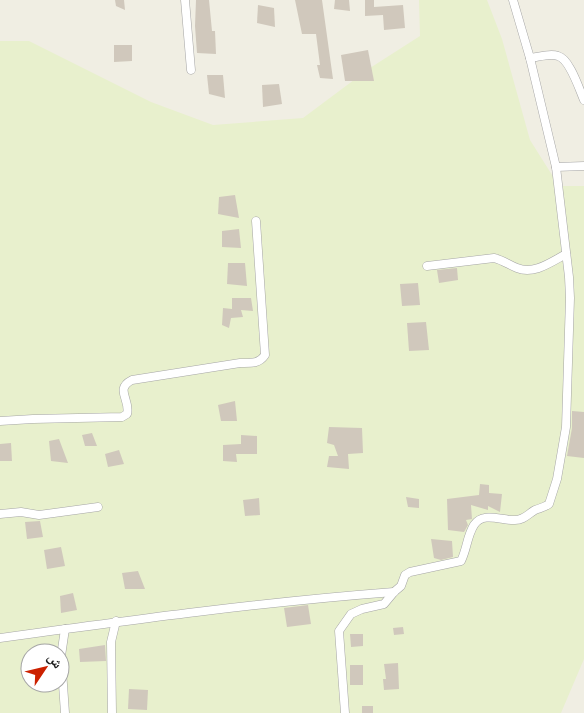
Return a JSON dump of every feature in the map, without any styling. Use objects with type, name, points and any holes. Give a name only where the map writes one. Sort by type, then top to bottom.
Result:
[{"type":"street","points":[[185,0],[191,70]]},
{"type":"street","points":[[345,713],[339,631],[351,614],[362,608],[384,604],[401,586],[405,575],[410,572],[461,561],[468,539],[478,520],[490,518],[521,519],[550,504],[557,479],[566,427],[570,277],[556,167],[530,58],[513,0]]},
{"type":"street","points":[[530,58],[555,55],[564,58],[584,100]]},
{"type":"street","points":[[556,167],[584,166]]},
{"type":"street","points":[[0,421],[122,417],[127,414],[128,409],[123,388],[126,383],[132,380],[222,365],[257,363],[262,360],[265,355],[256,222]]},
{"type":"street","points":[[427,266],[494,258],[523,270],[542,267],[566,254]]},
{"type":"street","points":[[0,514],[21,512],[39,515],[98,507]]},
{"type":"street","points":[[0,638],[116,621],[394,592]]},
{"type":"street","points":[[112,713],[111,642],[116,621]]},
{"type":"street","points":[[65,629],[61,656],[65,713]]},
{"type":"green space","points":[[419,0],[487,0],[502,39],[530,140],[559,186],[584,186],[584,659],[561,713],[0,713],[0,41],[29,41],[151,102],[213,125],[303,118],[370,68],[420,36]]},
{"type":"building","points":[[115,0],[124,0],[125,10],[116,6]]},
{"type":"building","points":[[196,0],[209,0],[212,31],[215,31],[216,54],[197,53]]},
{"type":"building","points":[[295,0],[322,0],[333,79],[320,78],[317,65],[320,65],[316,34],[302,34]]},
{"type":"building","points":[[335,0],[349,0],[350,11],[334,9]]},
{"type":"building","points":[[365,0],[374,0],[374,7],[403,5],[405,28],[384,30],[383,15],[365,16]]},
{"type":"building","points":[[258,5],[274,8],[275,27],[257,23]]},
{"type":"building","points":[[114,45],[132,45],[132,61],[114,62]]},
{"type":"building","points":[[368,50],[374,81],[345,81],[341,55]]},
{"type":"building","points":[[207,75],[223,75],[225,98],[209,94]]},
{"type":"building","points":[[279,84],[282,104],[263,107],[262,85]]},
{"type":"building","points":[[235,195],[239,218],[218,214],[219,197]]},
{"type":"building","points":[[239,229],[241,248],[222,247],[222,231]]},
{"type":"building","points":[[228,263],[245,263],[247,286],[227,284]]},
{"type":"building","points":[[457,268],[458,280],[439,283],[437,270]]},
{"type":"building","points":[[418,283],[420,305],[402,306],[400,284]]},
{"type":"building","points":[[232,298],[251,298],[253,311],[241,310],[243,317],[231,318],[229,328],[222,325],[223,308],[232,309]]},
{"type":"building","points":[[426,322],[429,350],[409,351],[407,323]]},
{"type":"building","points":[[235,401],[237,421],[221,421],[218,405]]},
{"type":"building","points":[[572,411],[584,412],[584,458],[567,456],[572,428]]},
{"type":"building","points":[[329,427],[362,428],[363,453],[348,454],[349,469],[327,467],[329,456],[338,456],[334,445],[327,443]]},
{"type":"building","points":[[92,433],[97,446],[85,446],[82,435]]},
{"type":"building","points":[[241,435],[257,436],[257,454],[236,454],[237,462],[223,461],[223,445],[241,444]]},
{"type":"building","points":[[59,439],[68,463],[51,461],[49,441]]},
{"type":"building","points":[[11,443],[12,461],[0,461],[0,444]]},
{"type":"building","points":[[119,450],[124,464],[108,467],[105,454]]},
{"type":"building","points":[[480,484],[489,485],[489,493],[502,494],[500,512],[488,506],[488,510],[471,505],[472,519],[466,520],[468,525],[464,532],[448,530],[447,499],[479,495]]},
{"type":"building","points":[[406,497],[419,499],[419,508],[408,507]]},
{"type":"building","points":[[259,498],[260,515],[245,516],[243,500]]},
{"type":"building","points":[[40,521],[43,537],[27,539],[25,522]]},
{"type":"building","points":[[431,539],[452,541],[453,557],[441,560],[434,558]]},
{"type":"building","points":[[61,547],[65,566],[47,569],[44,550]]},
{"type":"building","points":[[138,571],[145,589],[125,589],[122,573]]},
{"type":"building","points":[[73,593],[77,610],[61,613],[60,596]]},
{"type":"building","points":[[308,605],[311,624],[287,627],[284,608]]},
{"type":"building","points":[[403,627],[404,634],[394,635],[393,628]]},
{"type":"building","points":[[350,634],[363,634],[363,646],[351,647]]},
{"type":"building","points":[[105,645],[106,661],[80,662],[79,649]]},
{"type":"building","points":[[398,663],[399,689],[384,690],[383,679],[386,679],[384,664]]},
{"type":"building","points":[[350,665],[363,665],[363,685],[350,685]]},
{"type":"building","points":[[129,689],[148,690],[147,710],[128,709]]},
{"type":"building","points":[[362,706],[373,706],[373,713],[362,713]]}]
